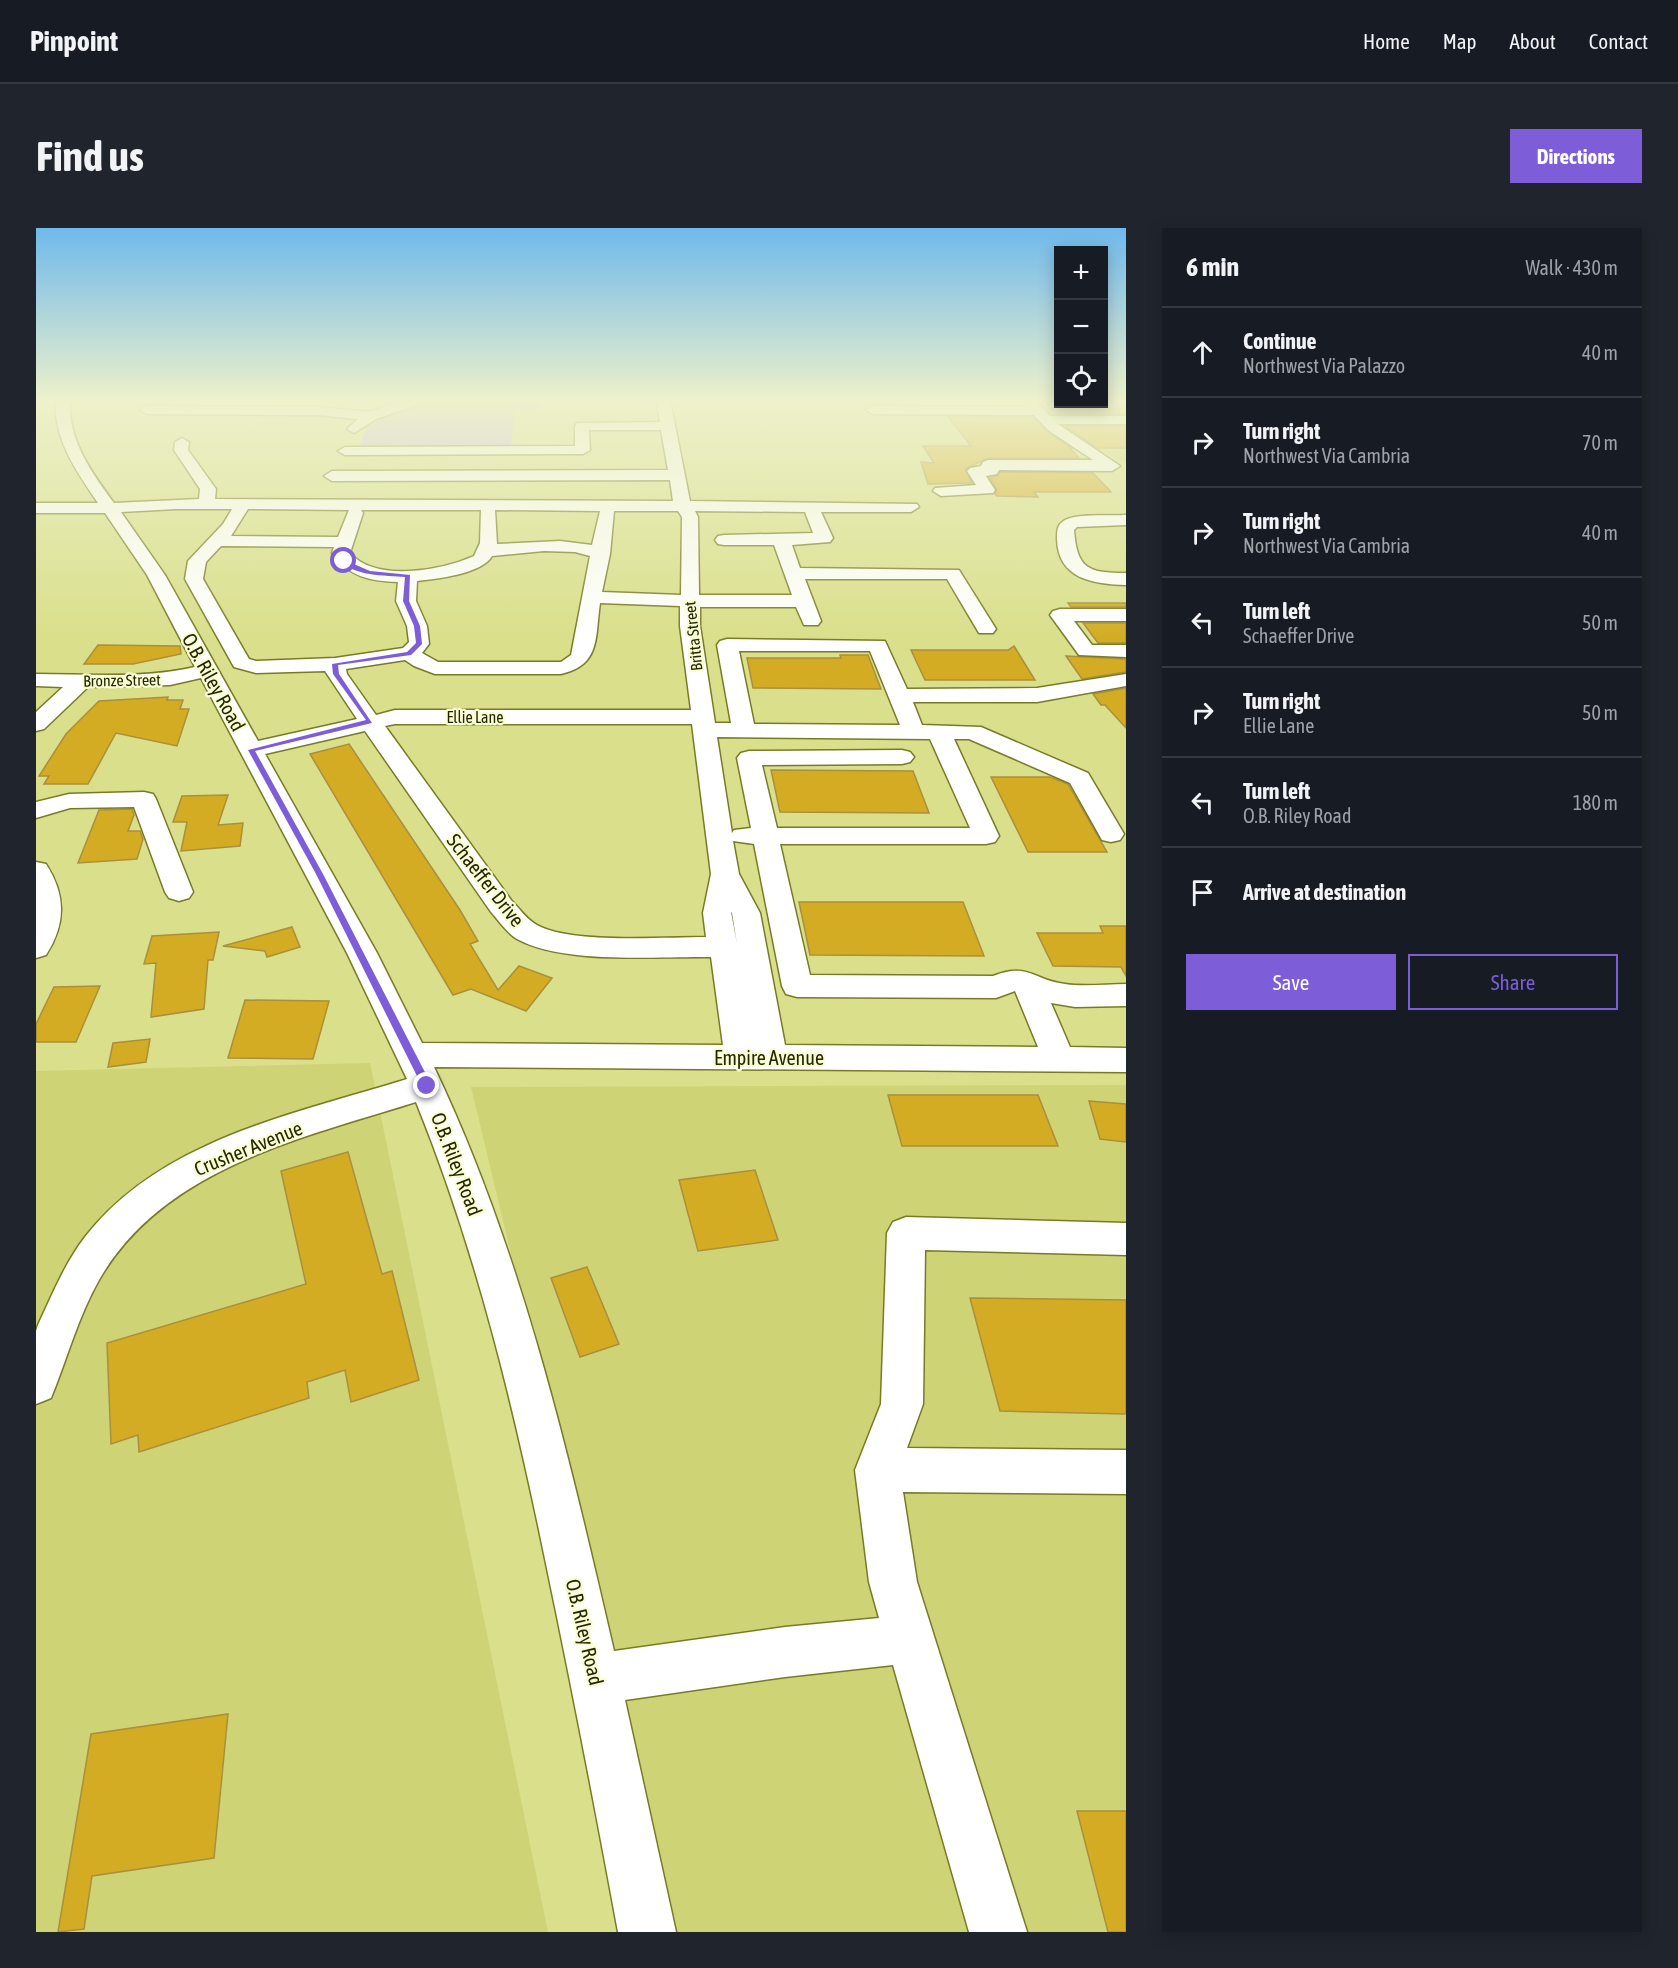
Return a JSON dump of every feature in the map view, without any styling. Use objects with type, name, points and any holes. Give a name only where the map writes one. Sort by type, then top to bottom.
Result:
[{"type":"street","name":"O.B. Riley Road","points":[[91,480],[146,558],[320,874],[420,1071],[480,1221],[528,1378],[596,1679],[647,1932]]},
{"type":"street","points":[[201,480],[208,489],[208,497],[204,504]]},
{"type":"street","points":[[319,505],[330,480]]},
{"type":"street","name":"Britta Street","points":[[677,480],[682,505],[690,516],[689,601],[692,644],[725,874],[717,913],[729,970],[756,1057]]},
{"type":"street","points":[[941,490],[987,490],[980,480]]},
{"type":"street","points":[[36,508],[204,504],[911,507]]},
{"type":"street","points":[[243,504],[219,541],[197,561],[194,579],[241,663],[256,667],[335,664],[409,653],[419,644],[419,635],[406,601],[408,576]]},
{"type":"street","points":[[724,540],[824,538],[811,507]]},
{"type":"street","points":[[65,526],[67,515],[73,508]]},
{"type":"street","points":[[355,513],[341,553],[344,561],[353,567],[388,575],[408,576],[462,568],[481,559],[489,543],[488,512]]},
{"type":"street","points":[[409,653],[435,668],[561,668],[570,666],[581,657],[607,513]]},
{"type":"street","points":[[1125,521],[1073,522],[1065,528],[1069,557],[1088,575],[1100,579],[1126,579]]},
{"type":"street","points":[[781,540],[813,627]]},
{"type":"street","points":[[219,541],[344,542]]},
{"type":"street","points":[[486,550],[550,547],[584,549],[601,554]]},
{"type":"street","points":[[794,573],[948,566],[986,629]]},
{"type":"street","points":[[593,597],[689,601],[804,601]]},
{"type":"street","points":[[1126,615],[1060,615],[1086,651],[1126,651]]},
{"type":"street","points":[[720,836],[986,836],[927,732],[900,696],[878,645],[728,645],[744,731]]},
{"type":"street","name":"Schaeffer Drive","points":[[335,664],[336,674],[370,722],[501,906],[525,931],[548,941],[580,946],[724,947]]},
{"type":"street","name":"Bronze Street","points":[[36,680],[170,679],[207,670]]},
{"type":"street","points":[[900,696],[1037,695],[1126,680]]},
{"type":"street","points":[[36,724],[82,681]]},
{"type":"street","name":"Ellie Lane","points":[[251,750],[395,717],[703,724],[744,731],[973,732],[1078,778],[1111,834]]},
{"type":"street","points":[[902,758],[749,758],[797,986],[996,987],[1008,981],[1026,981],[1058,994],[1126,995]]},
{"type":"street","points":[[36,810],[69,801],[144,799],[179,892]]},
{"type":"street","points":[[36,870],[44,884],[50,914],[36,948]]},
{"type":"street","name":"Britta Street","points":[[725,874],[746,913],[756,1057]]},
{"type":"street","points":[[1026,981],[1059,1059]]},
{"type":"street","name":"Empire Avenue","points":[[420,1071],[756,1057],[1126,1060]]},
{"type":"street","name":"Crusher Avenue","points":[[36,1384],[67,1305],[88,1265],[109,1234],[141,1203],[176,1177],[213,1157],[420,1071]]},
{"type":"street","points":[[998,1932],[892,1582],[877,1470],[902,1404],[906,1233],[1126,1239]]},
{"type":"street","points":[[877,1470],[1126,1472]]},
{"type":"street","points":[[596,1679],[785,1652],[910,1639]]},
{"type":"shaded area","points":[[370,1063],[548,1932],[36,1932],[36,1071]]},
{"type":"shaded area","points":[[1126,1085],[1126,1932],[674,1932],[471,1087]]},
{"type":"building","points":[[927,480],[970,480],[972,483],[928,484]]},
{"type":"building","points":[[991,480],[1099,480],[1111,492],[1034,492],[1038,497],[997,496],[995,494],[997,489]]},
{"type":"building","points":[[1068,603],[1126,603],[1126,607],[1071,607]]},
{"type":"building","points":[[1083,623],[1126,623],[1126,643],[1098,643]]},
{"type":"building","points":[[98,645],[180,646],[181,654],[133,664],[84,664]]},
{"type":"building","points":[[1014,646],[1035,680],[925,680],[911,650],[1008,650]]},
{"type":"building","points":[[840,655],[868,655],[881,689],[753,688],[747,658],[841,658]]},
{"type":"building","points":[[1066,656],[1126,659],[1126,672],[1082,679]]},
{"type":"building","points":[[1126,688],[1126,728],[1105,705],[1101,705],[1093,694]]},
{"type":"building","points":[[168,697],[167,700],[183,700],[180,709],[189,709],[177,746],[116,733],[88,784],[44,784],[49,776],[39,776],[66,734],[99,701]]},
{"type":"building","points":[[349,744],[460,910],[478,941],[470,944],[498,990],[519,966],[552,978],[526,1011],[471,989],[453,995],[310,754]]},
{"type":"building","points":[[771,770],[913,771],[929,813],[780,812]]},
{"type":"building","points":[[991,777],[1050,777],[1068,784],[1107,852],[1028,852]]},
{"type":"building","points":[[228,795],[218,825],[243,823],[240,846],[181,851],[187,822],[173,822],[182,796]]},
{"type":"building","points":[[132,809],[134,815],[128,831],[140,831],[143,839],[137,859],[78,863],[99,810]]},
{"type":"building","points":[[799,902],[963,902],[984,956],[810,955]]},
{"type":"building","points":[[1100,926],[1126,926],[1126,976],[1121,967],[1053,966],[1037,933],[1103,933]]},
{"type":"building","points":[[292,927],[300,947],[267,957],[265,951],[223,946]]},
{"type":"building","points":[[219,932],[213,960],[208,960],[204,1009],[151,1017],[156,963],[144,964],[152,936]]},
{"type":"building","points":[[100,986],[76,1042],[36,1042],[36,1024],[54,987]]},
{"type":"building","points":[[245,1000],[329,1001],[313,1059],[228,1058]]},
{"type":"building","points":[[150,1039],[146,1062],[108,1067],[113,1043]]},
{"type":"building","points":[[888,1095],[1038,1095],[1058,1146],[902,1146]]},
{"type":"building","points":[[1089,1101],[1126,1104],[1126,1142],[1100,1139]]},
{"type":"building","points":[[348,1152],[382,1274],[392,1271],[419,1380],[351,1402],[345,1370],[307,1382],[309,1398],[139,1452],[138,1435],[111,1444],[107,1343],[306,1284],[281,1171]]},
{"type":"building","points":[[755,1170],[778,1240],[698,1251],[679,1180]]},
{"type":"building","points":[[587,1267],[619,1344],[580,1357],[551,1278]]},
{"type":"building","points":[[970,1298],[1126,1300],[1126,1414],[1000,1411]]},
{"type":"building","points":[[228,1714],[214,1858],[92,1876],[84,1929],[58,1932],[91,1734]]},
{"type":"building","points":[[1077,1811],[1126,1811],[1126,1932],[1108,1932]]},
{"type":"route","points":[[344,561],[353,567],[370,572],[408,576],[406,601],[417,626],[419,644],[409,653],[335,664],[336,674],[370,722],[251,750],[320,874],[427,1086]]}]
